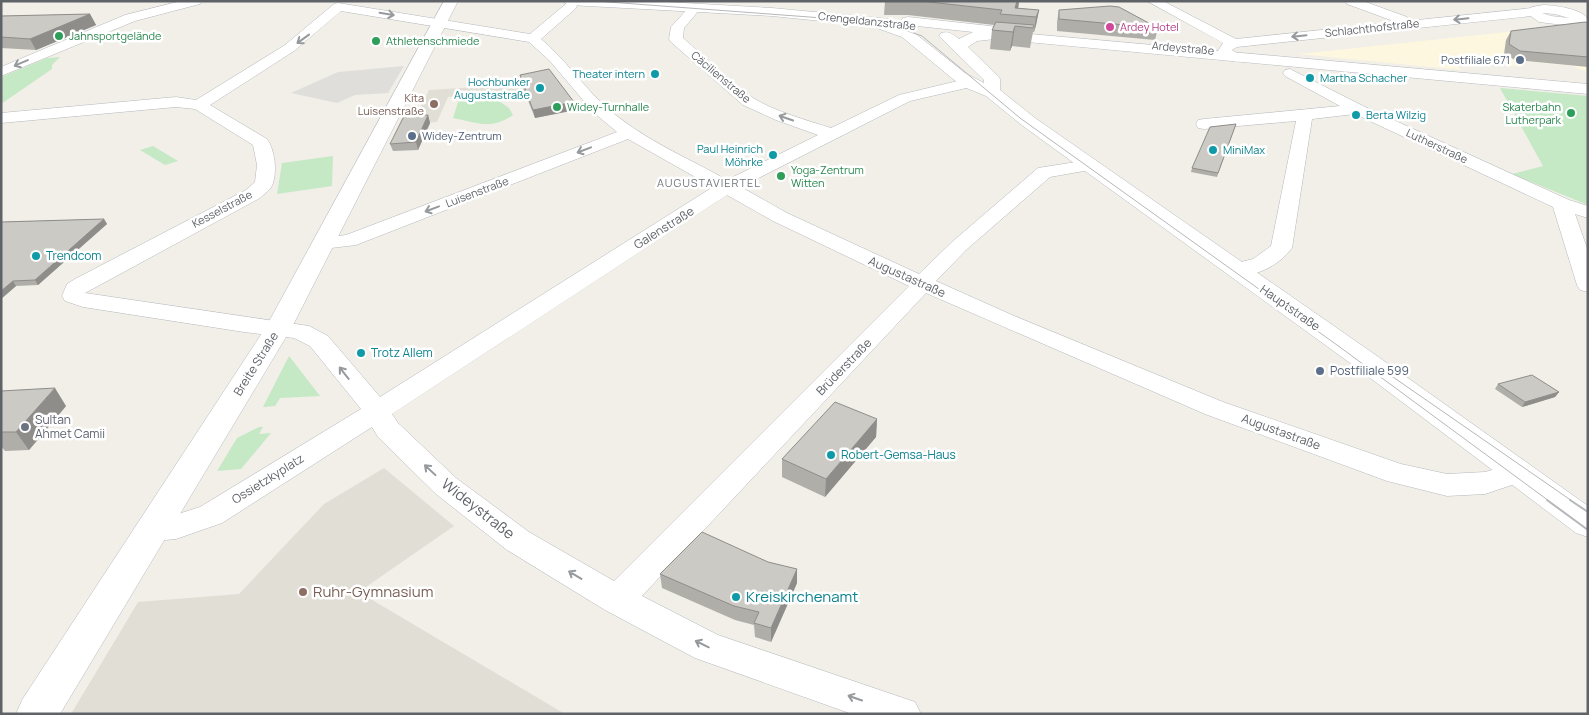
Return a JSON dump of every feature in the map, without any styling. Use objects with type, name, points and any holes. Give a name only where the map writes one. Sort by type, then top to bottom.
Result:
[{"type":"main road","name":"Breite Straße","points":[[37,714],[279,328],[451,1]]},
{"type":"main road","name":"Crengeldanzstraße","points":[[647,1],[869,20],[927,27]]},
{"type":"main road","name":"Crengeldanzstraße","points":[[570,4],[696,6]]},
{"type":"main road","points":[[1540,8],[1562,11],[1579,17],[1582,23]]},
{"type":"main road","points":[[1540,8],[1582,23]]},
{"type":"main road","name":"Crengeldanzstraße","points":[[869,20],[908,21],[927,27]]},
{"type":"main road","name":"Hauptstraße","points":[[869,20],[895,28],[914,39],[933,56],[970,83],[992,92],[1030,122],[1367,362],[1588,524]]},
{"type":"main road","name":"Ardeystraße","points":[[908,21],[1588,89]]},
{"type":"main road","name":"Ardeystraße","points":[[927,27],[948,26]]},
{"type":"main road","points":[[914,39],[917,33],[927,27],[994,35],[1239,53]]},
{"type":"main road","name":"Hauptstraße","points":[[927,27],[947,37],[992,79],[992,92]]},
{"type":"main road","points":[[960,48],[963,42],[971,38],[994,35]]},
{"type":"street","points":[[1,72],[130,18],[196,1]]},
{"type":"street","points":[[1153,1],[1239,53]]},
{"type":"street","name":"Schlachthofstraße","points":[[1351,1],[1402,20]]},
{"type":"street","points":[[1,118],[176,102],[199,105],[302,40],[320,25],[338,4]]},
{"type":"street","name":"Augustastraße","points":[[338,4],[533,39],[556,58],[582,92],[601,112],[629,133],[727,187],[832,242],[923,284],[1214,408],[1397,474],[1447,485],[1485,483],[1517,473]]},
{"type":"street","points":[[533,39],[570,4]]},
{"type":"street","name":"Cäcilienstraße","points":[[696,6],[678,27],[676,39],[749,102],[776,115],[832,134]]},
{"type":"street","name":"Schlachthofstraße","points":[[1239,53],[1540,8]]},
{"type":"street","name":"Lutherstraße","points":[[1290,73],[1357,109],[1562,204],[1588,212]]},
{"type":"street","name":"Galenstraße","points":[[376,410],[408,392],[727,187],[905,98],[970,83]]},
{"type":"street","name":"Kesselstraße","points":[[83,300],[73,296],[76,289],[253,194],[264,184],[266,165],[261,143],[199,105]]},
{"type":"street","points":[[1204,124],[1357,109]]},
{"type":"street","points":[[1237,270],[1261,264],[1281,248],[1305,115]]},
{"type":"street","name":"Luisenstraße","points":[[323,243],[349,241],[629,133]]},
{"type":"street","name":"Brüderstraße","points":[[616,600],[959,246],[1044,172],[1090,165]]},
{"type":"street","points":[[1562,204],[1588,285]]},
{"type":"street","name":"Wideystraße","points":[[83,300],[244,325],[300,331],[319,341],[376,410],[388,430],[446,486],[518,541],[616,600],[708,647],[902,714]]},
{"type":"street","name":"Ossietzkyplatz","points":[[154,529],[176,527],[211,515],[376,410]]},
{"type":"shaded area","points":[[1545,28],[1588,29],[1588,72],[1572,66],[1516,60],[1523,67],[1511,66],[1506,61],[1451,56],[1461,70],[1299,54]]},
{"type":"shaded area","points":[[404,66],[388,93],[355,95],[337,103],[291,93],[338,72]]},
{"type":"shaded area","name":"Kita Luisenstraße","points":[[525,84],[530,91],[448,97],[437,122],[423,123],[415,118],[429,90]]},
{"type":"shaded area","name":"Ruhr-Gymnasium","points":[[384,468],[454,526],[363,589],[374,601],[565,714],[71,714],[138,602],[239,594],[324,504]]},
{"type":"green space","points":[[60,57],[52,65],[52,69],[1,104],[1,77],[47,58]]},
{"type":"green space","points":[[1500,88],[1588,96],[1588,205],[1512,174],[1543,166]]},
{"type":"green space","points":[[490,95],[509,108],[513,115],[505,120],[491,124],[453,118],[460,96]]},
{"type":"green space","points":[[153,146],[178,161],[165,165],[140,150]]},
{"type":"green space","points":[[333,156],[332,186],[277,194],[282,163]]},
{"type":"green space","points":[[289,356],[320,396],[280,398],[275,406],[263,407]]},
{"type":"green space","points":[[259,427],[263,427],[259,434],[271,433],[241,469],[217,471],[237,438]]},
{"type":"building","points":[[920,1],[1017,1],[1015,8],[1039,10],[1036,17],[1000,14],[1002,10]]},
{"type":"building","points":[[1119,7],[1158,28],[1059,19],[1059,10]]},
{"type":"building","points":[[90,14],[30,39],[1,37],[1,16]]},
{"type":"building","points":[[996,22],[1034,25],[1033,28],[1015,26],[1013,32],[992,30]]},
{"type":"building","points":[[1588,23],[1588,57],[1520,51],[1509,44],[1511,31]]},
{"type":"building","points":[[549,69],[574,102],[533,110],[520,75]]},
{"type":"building","name":"Widey-Zentrum","points":[[428,115],[416,142],[390,144],[404,116]]},
{"type":"building","name":"MiniMax","points":[[1236,124],[1218,173],[1192,168],[1210,127]]},
{"type":"building","name":"Trendcom","points":[[104,219],[35,280],[13,281],[1,291],[1,222]]},
{"type":"building","points":[[1532,375],[1559,392],[1525,402],[1498,384]]},
{"type":"building","points":[[55,388],[16,432],[1,432],[1,391]]},
{"type":"building","points":[[835,402],[877,419],[826,479],[782,459]]},
{"type":"building","name":"Kreiskirchenamt","points":[[702,532],[768,562],[797,569],[771,628],[754,623],[759,612],[734,606],[660,574]]},
{"type":"tram line","points":[[595,1],[836,19],[893,26],[922,36],[1020,118],[1337,345],[1549,501]]},
{"type":"tram line","points":[[1380,368],[1572,501]]},
{"type":"tram line","points":[[1547,500],[1588,530]]},
{"type":"tram line","points":[[1570,500],[1588,512]]},
{"type":"place","name":"Ardey Hotel","points":[[1110,27]]},
{"type":"place","name":"Jahnsportgelände","points":[[59,36]]},
{"type":"place","name":"Athletenschmiede","points":[[376,41]]},
{"type":"place","name":"Postfiliale 671","points":[[1520,60]]},
{"type":"place","name":"Theater intern","points":[[655,74]]},
{"type":"place","name":"Martha Schacher","points":[[1310,78]]},
{"type":"place","name":"Hochbunker Augustastraße","points":[[540,88]]},
{"type":"place","name":"Kita Luisenstraße","points":[[434,104]]},
{"type":"place","name":"Widey-Turnhalle","points":[[557,107]]},
{"type":"place","name":"Skaterbahn Lutherpark","points":[[1571,113]]},
{"type":"place","name":"Berta Wilzig","points":[[1356,115]]},
{"type":"place","name":"Widey-Zentrum","points":[[412,136]]},
{"type":"place","name":"MiniMax","points":[[1213,150]]},
{"type":"place","name":"Paul Heinrich Möhrke","points":[[773,155]]},
{"type":"place","name":"Yoga-Zentrum Witten","points":[[781,176]]},
{"type":"place","name":"Trendcom","points":[[36,256]]},
{"type":"place","name":"Trotz Allem","points":[[361,353]]},
{"type":"place","name":"Postfiliale 599","points":[[1320,371]]},
{"type":"place","name":"Sultan Ahmet Camii","points":[[25,427]]},
{"type":"place","name":"Robert-Gemsa-Haus","points":[[831,455]]},
{"type":"place","name":"Ruhr-Gymnasium","points":[[303,592]]},
{"type":"place","name":"Kreiskirchenamt","points":[[736,597]]},
{"type":"district","name":"AUGUSTAVIERTEL","points":[[709,183]]}]
